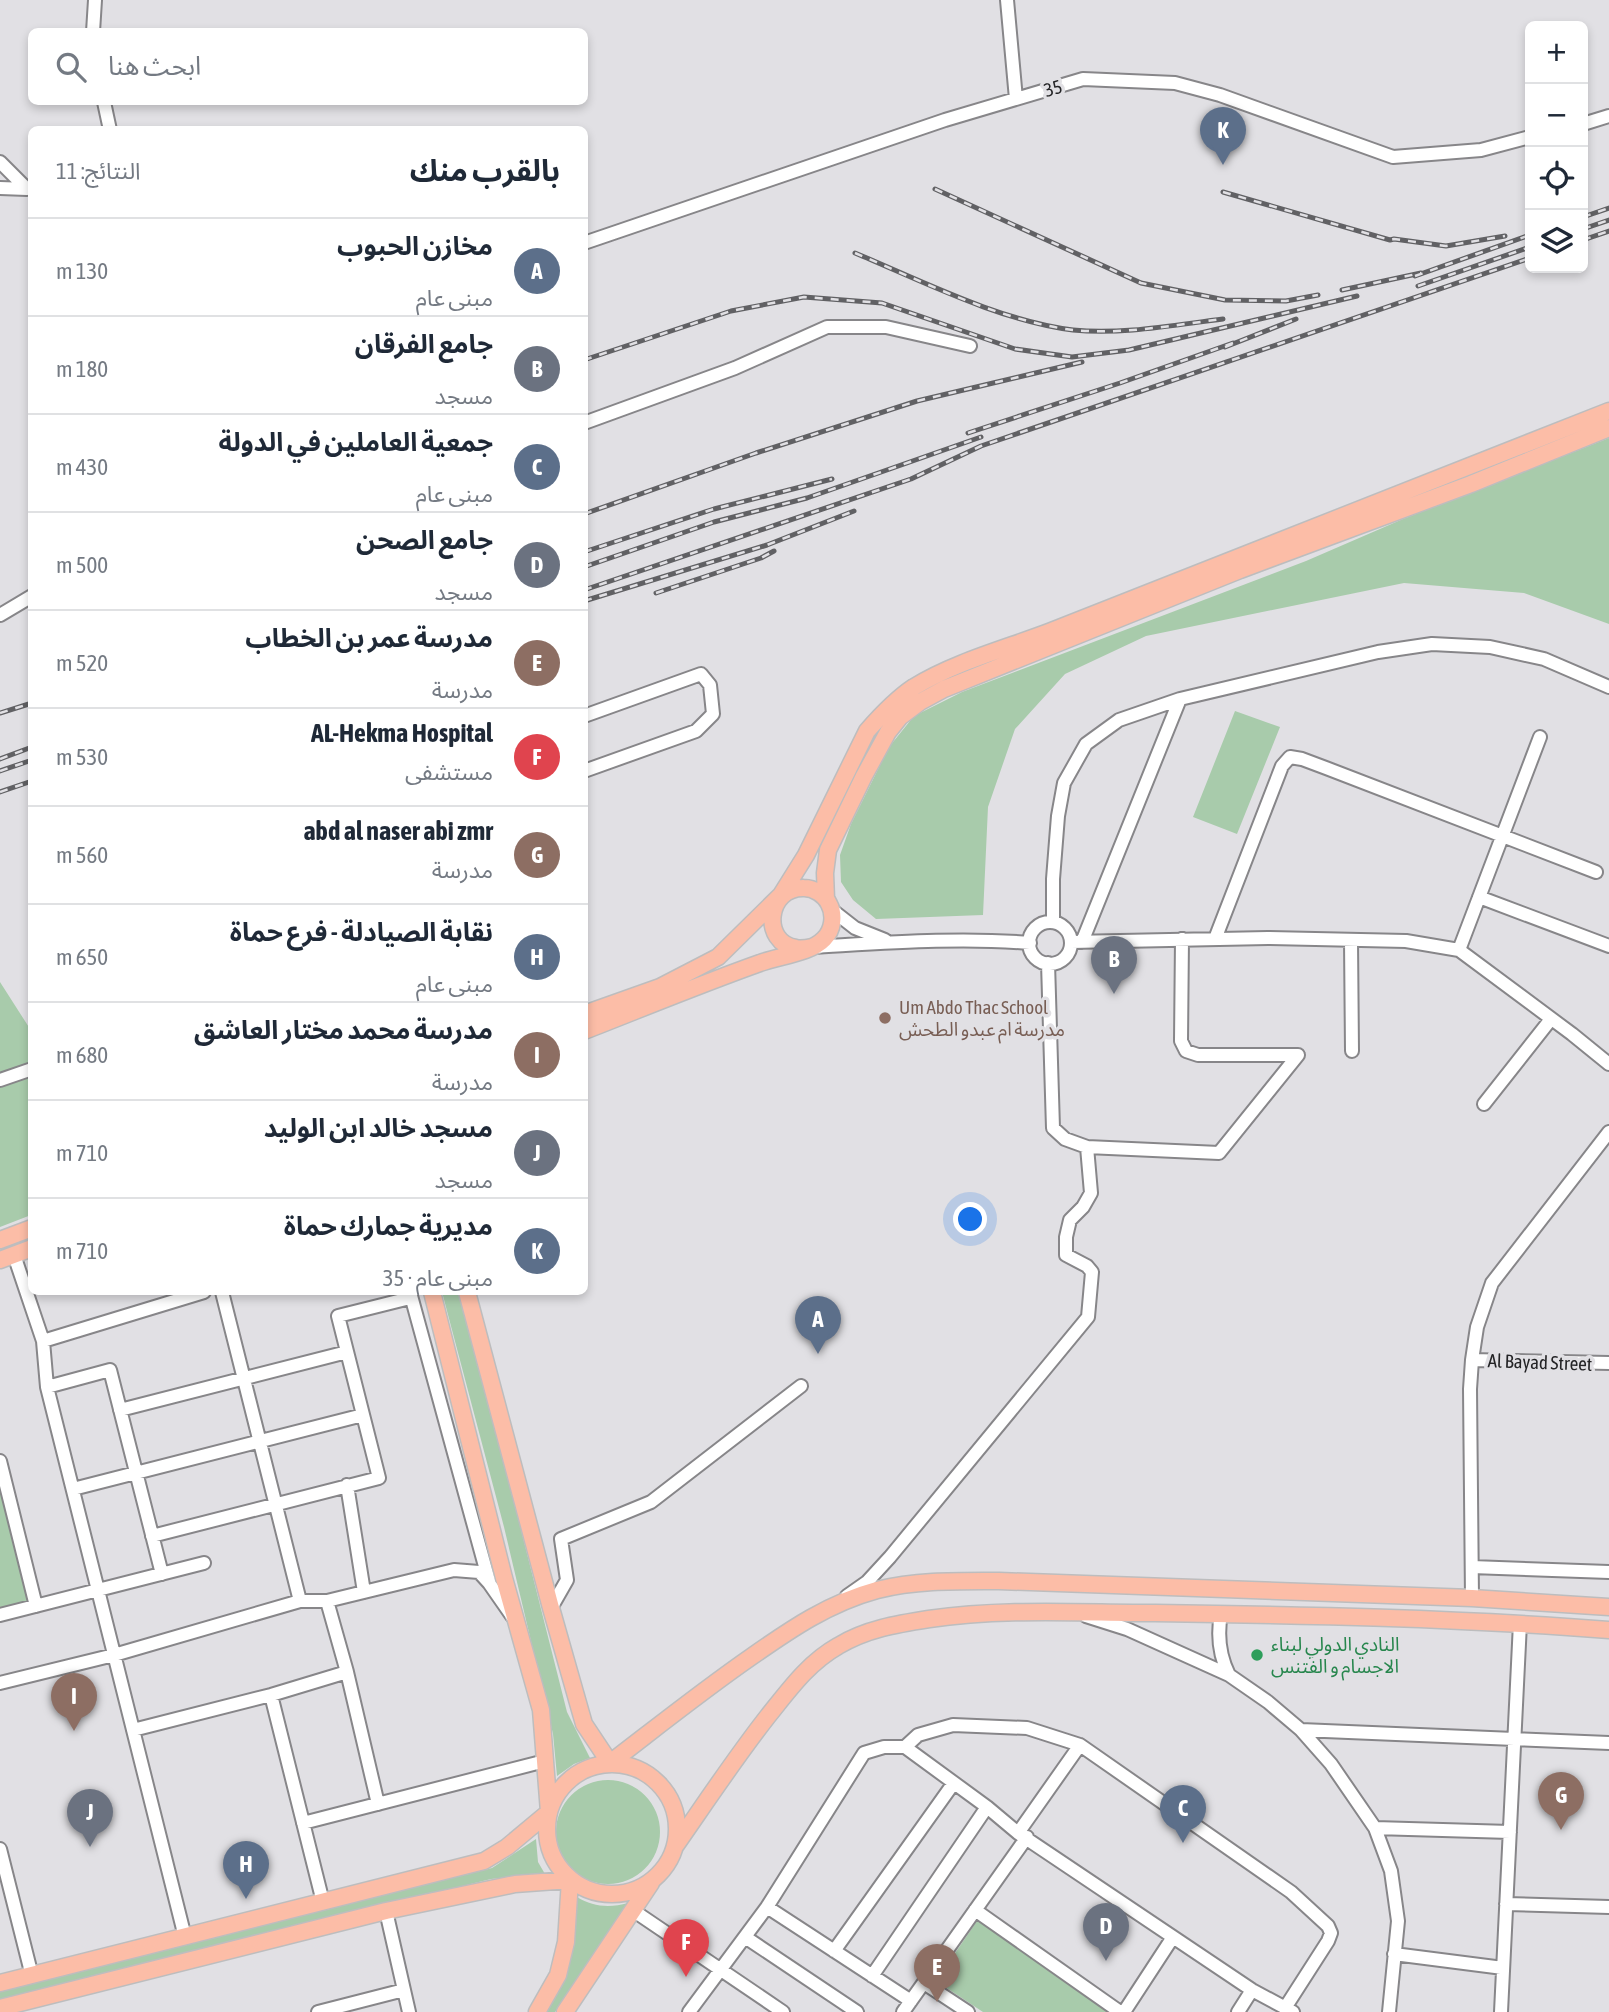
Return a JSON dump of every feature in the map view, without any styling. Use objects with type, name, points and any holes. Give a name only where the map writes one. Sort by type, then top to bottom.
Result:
[{"type":"main road","points":[[812,947],[795,948],[785,944],[776,934],[771,920],[773,908],[806,855],[867,731],[881,714],[915,687],[957,666],[1609,411]]},
{"type":"main road","points":[[588,1029],[823,941],[829,933],[833,919],[825,873],[828,850],[888,732],[900,717],[920,702],[944,689],[1240,570],[1471,484],[1609,428]]},
{"type":"main road","points":[[588,1013],[660,987],[718,957],[781,895],[794,888],[807,887],[817,891],[829,904]]},
{"type":"main road","points":[[0,1240],[28,1230]]},
{"type":"main road","points":[[7,1258],[28,1250]]},
{"type":"main road","points":[[433,1295],[504,1578],[541,1710],[550,1849],[558,1866],[570,1880],[590,1891],[612,1895],[634,1891],[653,1880]]},
{"type":"main road","points":[[468,1295],[584,1724],[610,1763]]},
{"type":"main road","points":[[610,1763],[717,1680],[800,1623],[834,1605],[902,1585],[999,1581],[1472,1598],[1609,1607]]},
{"type":"main road","points":[[565,2012],[749,1740],[797,1679],[816,1660],[838,1645],[862,1634],[888,1626],[954,1616],[1034,1612],[1221,1614],[1520,1623],[1609,1630]]},
{"type":"main road","points":[[0,1983],[484,1861],[507,1847],[549,1812],[557,1793],[572,1778],[590,1767],[610,1763],[630,1766],[649,1774],[663,1788],[673,1805],[678,1825],[676,1845]]},
{"type":"main road","points":[[0,2008],[386,1911],[515,1884],[570,1880]]},
{"type":"main road","points":[[537,2012],[558,1975],[566,1942],[570,1880]]},
{"type":"street","points":[[93,28],[95,0]]},
{"type":"street","points":[[1007,0],[1016,99]]},
{"type":"street","name":"35","points":[[588,242],[932,125],[1083,79],[1175,83],[1220,95],[1393,157],[1481,150],[1525,138]]},
{"type":"street","points":[[105,105],[109,126]]},
{"type":"street","points":[[1588,122],[1609,116]]},
{"type":"street","points":[[0,162],[28,189]]},
{"type":"street","points":[[0,188],[28,190]]},
{"type":"street","points":[[588,422],[735,368],[827,327],[886,327],[970,346]]},
{"type":"street","points":[[0,615],[28,598]]},
{"type":"street","points":[[1053,922],[1053,879],[1058,816],[1064,783],[1086,744],[1119,720],[1180,699],[1378,652],[1432,644],[1490,647],[1544,659],[1609,687]]},
{"type":"street","points":[[588,715],[701,674],[710,685],[713,714],[696,731],[588,770]]},
{"type":"street","points":[[1077,942],[1060,924],[1053,922],[1037,927],[1030,943],[1033,955],[1048,963],[1058,962],[1065,957],[1077,942],[1180,699]]},
{"type":"street","points":[[1459,950],[1540,737]]},
{"type":"street","points":[[1215,939],[1282,766],[1290,757],[1302,759],[1596,872]]},
{"type":"street","points":[[1479,897],[1609,946]]},
{"type":"street","points":[[829,904],[855,928],[892,942]]},
{"type":"street","points":[[1077,942],[1268,937],[1406,941],[1459,950],[1609,1064]]},
{"type":"street","points":[[1048,963],[1054,1128],[1065,1139],[1087,1147],[1219,1153],[1298,1055],[1198,1055],[1186,1051],[1181,1041],[1182,939]]},
{"type":"street","points":[[1351,941],[1352,1051]]},
{"type":"street","points":[[812,947],[892,942],[1030,943]]},
{"type":"street","points":[[1484,1104],[1551,1019]]},
{"type":"street","points":[[0,1080],[28,1070]]},
{"type":"street","points":[[1472,1598],[1470,1445],[1472,1360],[1478,1327],[1492,1283],[1609,1132]]},
{"type":"street","points":[[834,1605],[867,1582],[890,1557],[1088,1317],[1092,1272],[1087,1266],[1066,1255],[1070,1220],[1083,1207],[1091,1193],[1087,1147]]},
{"type":"street","points":[[7,1258],[43,1341],[47,1387],[186,1937]]},
{"type":"street","points":[[43,1341],[194,1295]]},
{"type":"street","points":[[223,1295],[300,1601]]},
{"type":"street","points":[[152,1536],[379,1478],[338,1316],[410,1295],[489,1583]]},
{"type":"street","points":[[120,1410],[347,1352]]},
{"type":"street","name":"Al Bayad Street","points":[[1472,1360],[1609,1363]]},
{"type":"street","points":[[47,1387],[110,1370],[162,1574]]},
{"type":"street","points":[[551,1608],[567,1580],[562,1539],[652,1502],[801,1386]]},
{"type":"street","points":[[73,1489],[363,1415]]},
{"type":"street","points":[[0,1461],[2,1479],[36,1606]]},
{"type":"street","points":[[347,1485],[364,1592]]},
{"type":"street","points":[[0,1615],[204,1563]]},
{"type":"street","points":[[1472,1567],[1609,1572]]},
{"type":"street","points":[[0,1683],[114,1655],[300,1601],[327,1601],[454,1570],[479,1572],[519,1626]]},
{"type":"street","points":[[327,1601],[378,1804]]},
{"type":"street","points":[[1078,1613],[1138,1634],[1230,1675],[1301,1730],[1331,1764],[1375,1828],[1391,1871],[1398,1920],[1389,2012]]},
{"type":"street","points":[[1221,1614],[1220,1650],[1230,1675]]},
{"type":"street","points":[[1501,2012],[1520,1623]]},
{"type":"street","points":[[133,1730],[271,1695],[347,1672]]},
{"type":"street","points":[[271,1695],[323,1902]]},
{"type":"street","points":[[690,2012],[767,1908],[864,1753],[884,1747],[905,1747],[1022,1835],[1252,1990],[1289,2010],[1328,1941],[1331,1933],[1328,1926],[1291,1892],[1080,1745],[1027,1728],[953,1725],[918,1735],[905,1747]]},
{"type":"street","points":[[1301,1730],[1609,1743]]},
{"type":"street","points":[[767,1908],[872,1976],[907,2007],[975,1910],[1080,1745]]},
{"type":"street","points":[[303,1823],[545,1761]]},
{"type":"street","points":[[834,1951],[953,1784]]},
{"type":"street","points":[[872,1976],[987,1807]]},
{"type":"street","points":[[1375,1828],[1510,1832]]},
{"type":"street","points":[[0,1849],[32,1976]]},
{"type":"street","points":[[1506,1904],[1609,1907]]},
{"type":"street","points":[[975,1910],[1122,2012],[1173,1937]]},
{"type":"street","points":[[386,1911],[410,2012]]},
{"type":"street","points":[[634,1911],[783,2012]]},
{"type":"street","points":[[745,1937],[857,2012]]},
{"type":"street","points":[[1394,1954],[1503,1968]]},
{"type":"street","points":[[924,1983],[968,2012]]},
{"type":"street","points":[[318,2012],[404,1990]]},
{"type":"street","points":[[1238,2012],[1252,1990]]},
{"type":"green space","points":[[1609,438],[1609,624],[1524,593],[1404,583],[1146,636],[1065,674],[1015,729],[988,807],[983,915],[876,919],[853,900],[841,882],[840,855],[851,824],[889,747],[914,716],[962,692],[1306,561],[1403,519]]},
{"type":"green space","points":[[1235,711],[1280,727],[1237,834],[1193,817]]},
{"type":"green space","points":[[0,982],[28,1026],[28,1216],[0,1227]]},
{"type":"green space","points":[[443,1295],[462,1295],[567,1712],[590,1758],[574,1764],[557,1776],[553,1734],[504,1527]]},
{"type":"green space","points":[[0,1479],[36,1606],[0,1615]]},
{"type":"green space","points":[[608,1780],[628,1784],[645,1795],[656,1812],[660,1832],[656,1852],[645,1869],[628,1880],[608,1884],[588,1880],[571,1869],[560,1852],[556,1832],[560,1812],[571,1795],[588,1784]]},
{"type":"green space","points":[[536,1839],[538,1862],[545,1874],[491,1879],[0,2000],[0,1991],[492,1868]]},
{"type":"green space","points":[[577,1897],[602,1906],[628,1903],[555,2012],[546,2012],[573,1951]]},
{"type":"green space","points":[[979,1918],[1108,2012],[983,2012],[936,1981]]},
{"type":"railway","points":[[935,189],[1141,283],[1225,300],[1286,301],[1318,295]]},
{"type":"railway","points":[[1223,192],[1390,240],[1446,246],[1505,236]]},
{"type":"railway","points":[[1588,215],[1609,208]]},
{"type":"railway","points":[[1588,227],[1609,220]]},
{"type":"railway","points":[[1588,238],[1609,231]]},
{"type":"railway","points":[[1415,276],[1525,237]]},
{"type":"railway","points":[[1418,286],[1525,249]]},
{"type":"railway","points":[[855,253],[962,299],[1045,325],[1073,330],[1110,331],[1223,319]]},
{"type":"railway","points":[[588,589],[911,479],[981,446],[1525,260]]},
{"type":"railway","points":[[1342,290],[1421,273]]},
{"type":"railway","points":[[588,359],[731,311],[804,297],[882,303],[1015,349],[1072,357],[1129,350],[1357,296]]},
{"type":"railway","points":[[1225,347],[1296,319]]},
{"type":"railway","points":[[968,433],[1233,343]]},
{"type":"railway","points":[[588,513],[756,453],[917,401],[1082,362]]},
{"type":"railway","points":[[588,566],[714,522],[807,498],[981,437]]},
{"type":"railway","points":[[588,551],[714,509],[832,479]]},
{"type":"railway","points":[[588,600],[767,545],[854,511]]},
{"type":"railway","points":[[656,593],[761,558],[774,551]]},
{"type":"railway","points":[[0,713],[28,704]]},
{"type":"railway","points":[[0,759],[28,748]]},
{"type":"railway","points":[[0,771],[28,761]]},
{"type":"railway","points":[[0,792],[28,782]]},
{"type":"place","name":"مديرية جمارك حماة","points":[[1223,165]]},
{"type":"place","name":"جامع الفرقان","points":[[1114,994]]},
{"type":"place","name":"Um Abdo Thac School مدرسة ام عبدو الطحش","points":[[885,1018]]},
{"type":"place","name":"مخازن الحبوب","points":[[818,1354]]},
{"type":"place","name":"النادي الدولي لبناء الاجسام و الفتنس","points":[[1257,1655]]},
{"type":"place","name":"مدرسة محمد مختار العاشق","points":[[74,1731]]},
{"type":"place","name":"abd al naser abi zmr","points":[[1561,1830]]},
{"type":"place","name":"جمعية العاملين في الدولة","points":[[1183,1843]]},
{"type":"place","name":"مسجد خالد ابن الوليد","points":[[90,1847]]},
{"type":"place","name":"نقابة الصيادلة - فرع حماة","points":[[246,1899]]},
{"type":"place","name":"جامع الصحن","points":[[1106,1961]]},
{"type":"place","name":"AL-Hekma Hospital","points":[[686,1977]]},
{"type":"place","name":"مدرسة عمر بن الخطاب","points":[[937,2002]]}]
